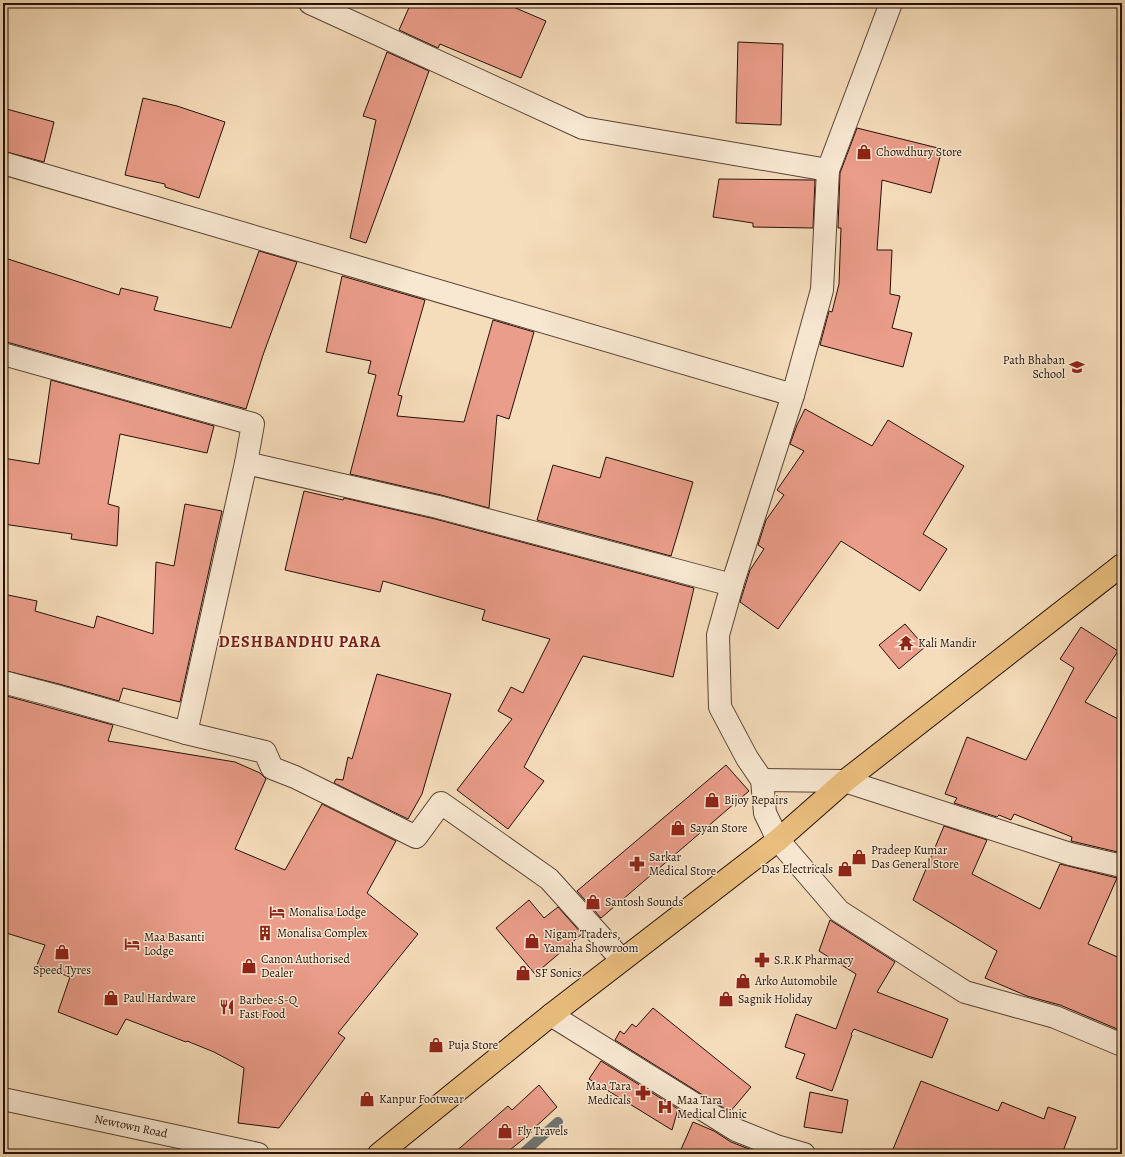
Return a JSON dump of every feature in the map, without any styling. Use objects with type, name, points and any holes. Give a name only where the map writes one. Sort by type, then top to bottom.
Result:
[{"type":"main road","points":[[379,1154],[551,1015],[778,840],[845,781],[1122,565]]},
{"type":"street","points":[[310,3],[583,128],[828,170]]},
{"type":"street","points":[[891,3],[828,170],[822,290],[793,396],[732,585],[718,635],[720,707],[762,780],[765,813],[778,840],[839,911],[965,992],[1055,1017],[1122,1045]]},
{"type":"street","points":[[3,163],[793,396]]},
{"type":"street","points":[[3,354],[253,424],[246,463],[186,733]]},
{"type":"street","points":[[246,463],[438,506],[732,585]]},
{"type":"street","points":[[3,682],[186,733],[265,752],[272,768],[295,777],[416,837],[441,803],[549,879],[622,960]]},
{"type":"street","points":[[762,780],[845,781],[1070,854],[1122,866]]},
{"type":"street","points":[[551,1015],[736,1130],[776,1146],[804,1154]]},
{"type":"street","name":"Newtown Road","points":[[3,1099],[258,1154]]},
{"type":"building","points":[[411,3],[504,3],[546,21],[521,78],[440,44],[438,48],[399,30]]},
{"type":"building","points":[[738,42],[783,44],[781,125],[736,123]]},
{"type":"building","points":[[387,52],[429,71],[366,243],[350,238],[376,120],[363,116]]},
{"type":"building","points":[[143,98],[177,106],[225,122],[199,198],[165,187],[165,184],[125,175]]},
{"type":"building","points":[[3,108],[54,122],[44,162],[3,151]]},
{"type":"building","points":[[857,128],[942,149],[931,193],[882,180],[877,250],[892,250],[890,294],[900,296],[892,328],[912,333],[903,367],[820,345],[829,311],[832,312],[839,284],[841,228],[838,228],[840,173]]},
{"type":"building","points":[[719,179],[815,180],[813,228],[753,227],[753,223],[713,217]]},
{"type":"building","points":[[259,251],[297,262],[263,355],[246,409],[3,341],[3,274],[8,259],[119,295],[121,288],[158,297],[154,310],[231,328]]},
{"type":"building","points":[[342,276],[425,300],[398,395],[402,396],[397,416],[464,422],[493,320],[534,332],[509,419],[497,415],[489,508],[441,495],[350,474],[376,375],[368,373],[371,361],[326,352]]},
{"type":"building","points":[[51,380],[214,426],[207,453],[120,434],[108,504],[119,507],[117,546],[71,539],[72,534],[3,524],[3,458],[39,464]]},
{"type":"building","points":[[805,409],[872,446],[888,420],[964,466],[923,534],[947,549],[920,591],[841,541],[778,629],[740,602],[750,570],[764,549],[758,545],[766,520],[784,495],[777,490],[804,451],[790,444]]},
{"type":"building","points":[[606,457],[693,482],[671,556],[537,520],[553,465],[600,478]]},
{"type":"building","points":[[304,491],[343,500],[344,498],[435,519],[694,588],[673,677],[583,656],[524,767],[544,781],[508,829],[457,790],[512,719],[498,711],[511,687],[523,693],[550,639],[482,620],[485,610],[383,581],[380,592],[285,570]]},
{"type":"building","points":[[185,504],[222,511],[180,702],[123,688],[119,701],[3,670],[3,594],[37,601],[35,611],[94,628],[97,616],[153,634],[156,562],[174,566]]},
{"type":"building","points":[[905,624],[925,647],[899,669],[879,645]]},
{"type":"building","points":[[1081,627],[1118,651],[1085,702],[1122,721],[1122,853],[1071,841],[1072,837],[1014,814],[1011,820],[999,815],[997,817],[954,803],[957,798],[945,794],[967,737],[1026,760],[1074,668],[1060,659]]},
{"type":"building","points":[[377,674],[451,694],[422,794],[408,819],[334,783],[336,779],[343,780],[348,757],[352,759]]},
{"type":"building","points":[[3,695],[113,725],[108,741],[235,762],[260,773],[266,779],[235,849],[285,870],[322,804],[396,841],[367,893],[418,934],[338,1033],[345,1038],[279,1128],[238,1123],[244,1068],[214,1052],[126,1019],[117,1035],[58,1012],[70,977],[37,965],[45,945],[3,932]]},
{"type":"building","points":[[726,765],[749,791],[601,918],[577,891]]},
{"type":"building","points":[[944,826],[987,840],[972,874],[1040,909],[1060,864],[1117,878],[1088,944],[1122,959],[1122,1031],[1060,1005],[1027,996],[985,978],[997,951],[913,900]]},
{"type":"building","points":[[529,900],[544,918],[558,907],[582,934],[535,974],[496,928]]},
{"type":"building","points":[[830,920],[895,962],[877,992],[948,1019],[932,1058],[854,1029],[832,1091],[796,1078],[805,1054],[785,1047],[796,1014],[836,1029],[856,974],[819,951]]},
{"type":"building","points":[[653,1008],[751,1087],[730,1112],[615,1040],[620,1031],[624,1034],[632,1024],[636,1027]]},
{"type":"building","points":[[601,1061],[678,1109],[672,1130],[589,1079]]},
{"type":"building","points":[[921,1081],[998,1111],[1002,1102],[1044,1119],[1048,1107],[1076,1117],[1062,1154],[891,1154]]},
{"type":"building","points":[[539,1085],[557,1107],[531,1131],[532,1132],[505,1154],[453,1154],[508,1106],[512,1110]]},
{"type":"building","points":[[810,1092],[848,1100],[842,1133],[804,1127]]},
{"type":"building","points":[[693,1122],[714,1131],[731,1142],[762,1154],[679,1154]]},
{"type":"waterway","points":[[522,1154],[558,1122]]},
{"type":"place","name":"Chowdhury Store","points":[[864,152]]},
{"type":"place","name":"Path Bhaban School","points":[[1077,367]]},
{"type":"place","name":"Kali Mandir","points":[[906,643]]},
{"type":"place","name":"Bijoy Repairs","points":[[712,800]]},
{"type":"place","name":"Sayan Store","points":[[678,828]]},
{"type":"place","name":"Pradeep Kumar Das General Store","points":[[859,857]]},
{"type":"place","name":"Sarkar Medical Store","points":[[637,864]]},
{"type":"place","name":"Das Electricals","points":[[845,869]]},
{"type":"place","name":"Santosh Sounds","points":[[593,902]]},
{"type":"place","name":"Monalisa Lodge","points":[[277,912]]},
{"type":"place","name":"Monalisa Complex","points":[[265,933]]},
{"type":"place","name":"Nigam Traders, Yamaha Showroom","points":[[532,941]]},
{"type":"place","name":"Maa Basanti Lodge","points":[[132,944]]},
{"type":"place","name":"Speed Tyres","points":[[62,952]]},
{"type":"place","name":"S.R.K Pharmacy","points":[[762,960]]},
{"type":"place","name":"Canon Authorised Dealer","points":[[249,966]]},
{"type":"place","name":"SF Sonics","points":[[523,973]]},
{"type":"place","name":"Arko Automobile","points":[[743,981]]},
{"type":"place","name":"Paul Hardware","points":[[111,998]]},
{"type":"place","name":"Sagnik Holiday","points":[[726,999]]},
{"type":"place","name":"Barbee-S-Q Fast Food","points":[[227,1007]]},
{"type":"place","name":"Puja Store","points":[[436,1045]]},
{"type":"place","name":"Maa Tara Medicals","points":[[643,1093]]},
{"type":"place","name":"Kanpur Footwear","points":[[367,1099]]},
{"type":"place","name":"Maa Tara Medical Clinic","points":[[665,1107]]},
{"type":"place","name":"Fly Travels","points":[[505,1131]]},
{"type":"district","name":"DESHBANDHU PARA","points":[[300,642]]}]
